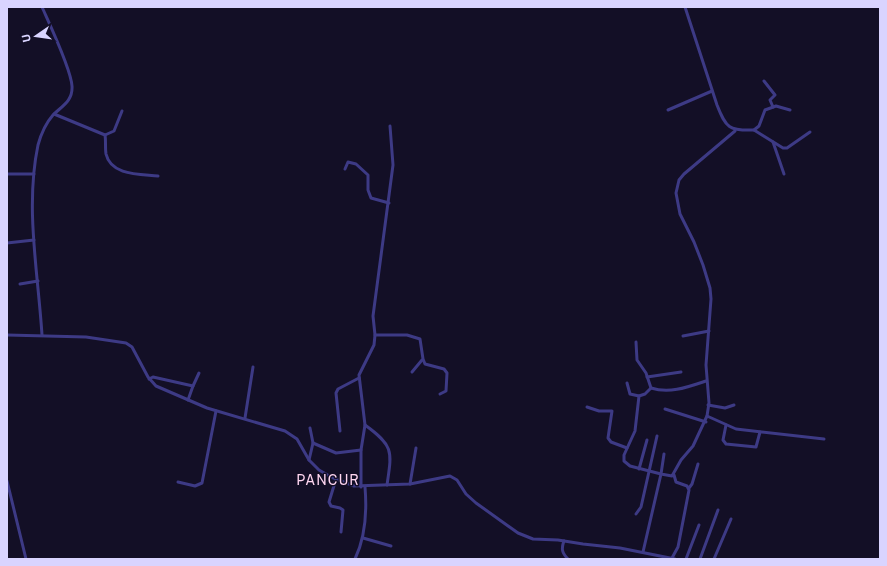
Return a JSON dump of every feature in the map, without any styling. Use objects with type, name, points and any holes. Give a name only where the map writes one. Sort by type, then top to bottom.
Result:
[{"type":"street","points":[[42,7],[69,73],[72,86],[66,104],[54,114],[40,138],[34,174],[34,240],[42,335]]},
{"type":"street","points":[[685,7],[712,91],[721,115],[727,124],[735,130],[754,130],[773,142],[787,148],[810,132]]},
{"type":"street","points":[[764,81],[775,95],[770,100],[773,107]]},
{"type":"street","points":[[668,110],[712,91]]},
{"type":"street","points":[[754,130],[759,126],[765,110],[773,107],[790,110]]},
{"type":"street","points":[[54,114],[104,135],[114,131],[122,111]]},
{"type":"street","points":[[356,559],[363,538],[366,512],[363,487],[362,450],[364,425],[359,378],[374,345],[375,336],[373,316],[393,165],[390,126]]},
{"type":"street","points":[[689,488],[676,482],[674,474],[681,460],[693,446],[706,422],[708,405],[706,365],[711,311],[708,277],[694,242],[680,214],[676,193],[677,185],[684,174],[735,130]]},
{"type":"street","points":[[104,135],[106,155],[116,168],[134,173],[158,176]]},
{"type":"street","points":[[773,142],[784,174]]},
{"type":"street","points":[[345,169],[346,164],[351,162],[361,167],[368,175],[368,190],[371,198],[389,203]]},
{"type":"street","points":[[7,174],[34,174]]},
{"type":"street","points":[[7,243],[34,240]]},
{"type":"street","points":[[20,284],[38,281]]},
{"type":"street","points":[[683,336],[709,331]]},
{"type":"street","points":[[7,335],[42,335],[126,342],[135,352],[149,379],[158,387],[216,411],[278,428],[294,436],[309,460],[319,470],[336,479],[354,486],[363,487],[410,484],[445,476],[454,477],[471,499],[518,532],[537,540],[564,541],[643,552],[674,559],[685,516],[689,488],[692,484],[698,464]]},
{"type":"street","points":[[375,336],[418,337],[421,342],[422,360],[425,364],[444,370],[448,373],[446,391],[440,394]]},
{"type":"street","points":[[636,342],[637,360],[647,377],[650,388]]},
{"type":"street","points":[[412,372],[422,360]]},
{"type":"street","points":[[245,418],[253,367]]},
{"type":"street","points":[[647,377],[681,372]]},
{"type":"street","points":[[188,400],[199,373]]},
{"type":"street","points":[[149,379],[153,377],[193,386]]},
{"type":"street","points":[[340,430],[336,393],[338,389],[359,378]]},
{"type":"street","points":[[650,388],[664,391],[676,390],[706,381]]},
{"type":"street","points":[[627,382],[630,394],[639,396],[645,394],[650,388]]},
{"type":"street","points":[[639,396],[636,424],[624,461],[626,464],[639,469],[670,476],[674,474]]},
{"type":"street","points":[[708,405],[725,408],[734,404]]},
{"type":"street","points":[[587,407],[599,411],[612,411],[608,438],[611,442],[628,448]]},
{"type":"street","points":[[665,409],[706,422]]},
{"type":"street","points":[[178,482],[195,486],[202,483],[216,411]]},
{"type":"street","points":[[707,416],[736,429],[824,439]]},
{"type":"street","points":[[364,425],[383,438],[391,456],[387,485]]},
{"type":"street","points":[[726,425],[723,440],[726,444],[756,447],[760,432]]},
{"type":"street","points":[[309,460],[313,443],[310,428]]},
{"type":"street","points":[[636,514],[641,507],[657,436]]},
{"type":"street","points":[[639,469],[647,440]]},
{"type":"street","points":[[313,443],[334,453],[362,450]]},
{"type":"street","points":[[410,484],[416,448]]},
{"type":"street","points":[[643,552],[661,474],[664,454]]},
{"type":"street","points":[[336,479],[329,502],[331,506],[343,510],[341,532]]},
{"type":"street","points":[[7,481],[26,559]]},
{"type":"street","points":[[700,559],[718,510]]},
{"type":"street","points":[[714,559],[731,518]]},
{"type":"street","points":[[686,559],[699,525]]},
{"type":"street","points":[[363,538],[391,546]]},
{"type":"street","points":[[564,541],[561,548],[563,554],[568,559]]},
{"type":"street","points":[[648,553],[648,559]]},
{"type":"district","name":"PANCUR","points":[[328,480]]}]
